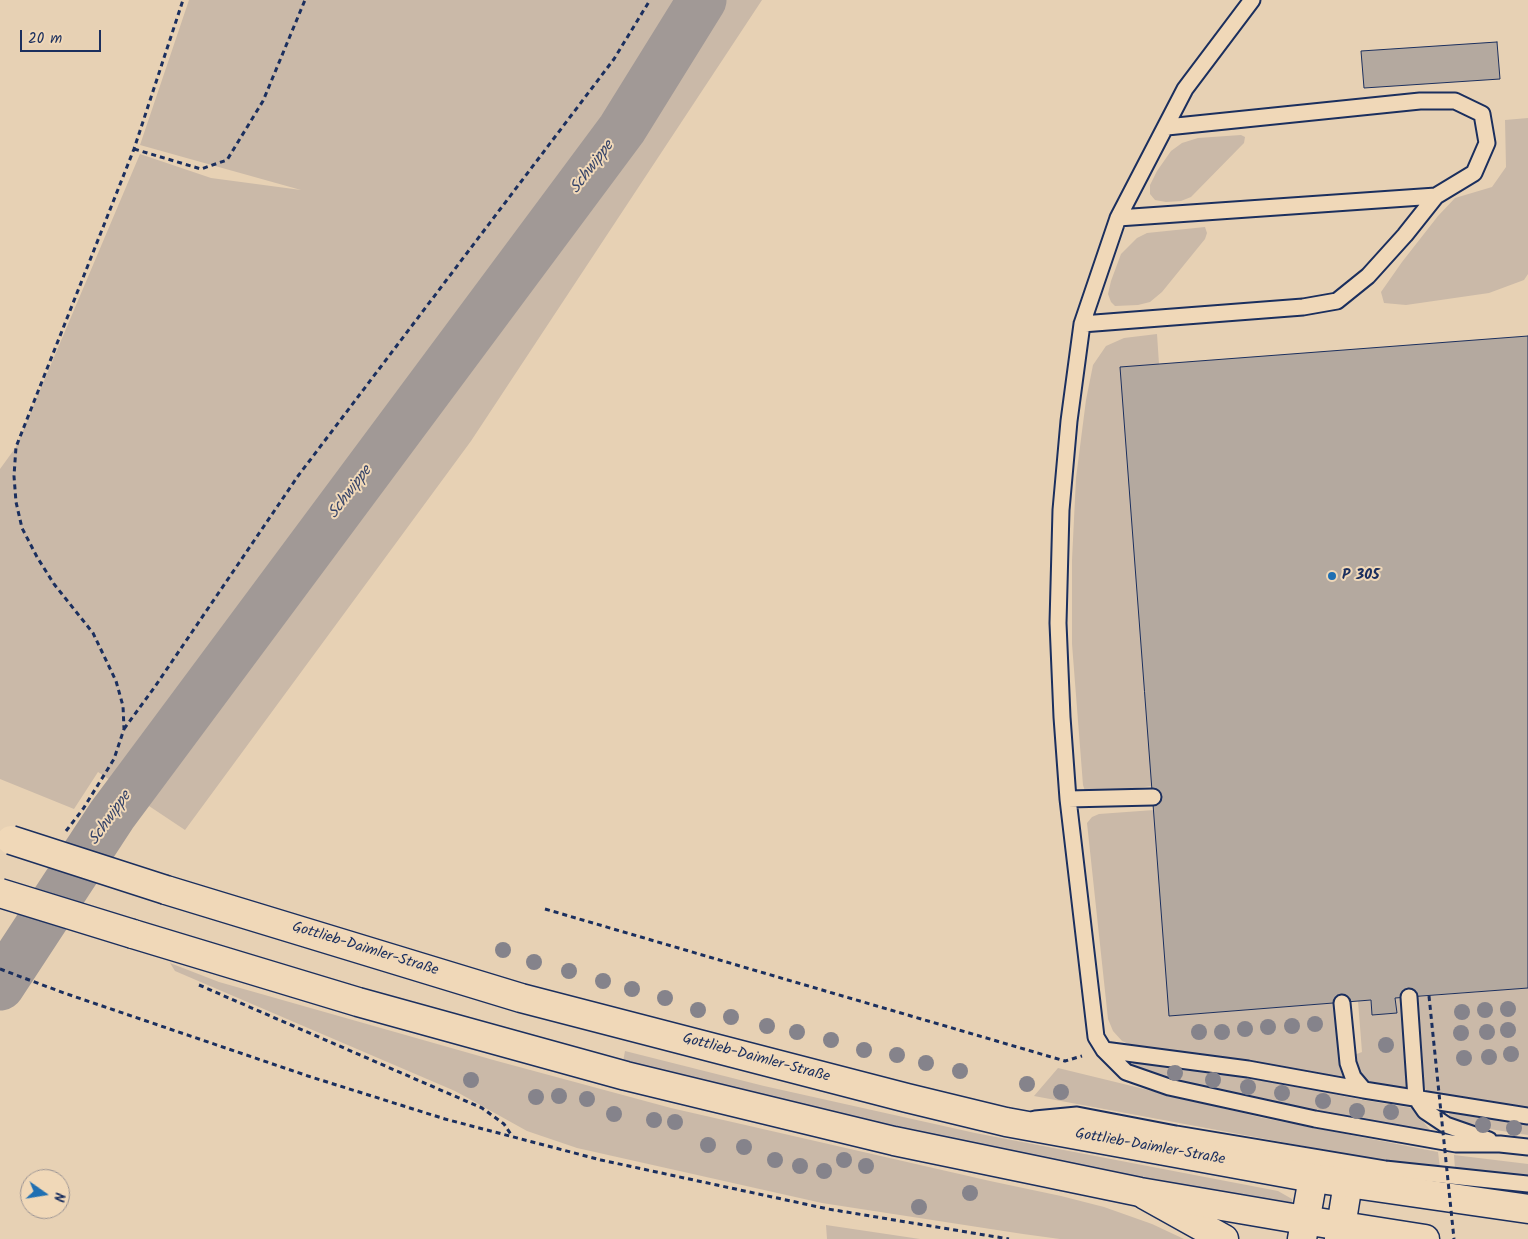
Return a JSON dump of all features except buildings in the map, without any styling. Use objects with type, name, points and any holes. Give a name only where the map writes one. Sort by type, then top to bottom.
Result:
[{"type":"main road","name":"Gottlieb-Daimler-Straße","points":[[5,839],[521,998],[907,1098],[1006,1122],[1313,1178],[1528,1209]]},
{"type":"main road","points":[[0,893],[358,1002],[626,1076],[894,1141],[1140,1192],[1303,1230],[1425,1239]]},
{"type":"main road","points":[[1303,1230],[1313,1178]]},
{"type":"main road","points":[[1340,1232],[1348,1183]]},
{"type":"main road","points":[[1140,1192],[1224,1239]]},
{"type":"lane","points":[[1252,0],[1185,89],[1167,127],[1118,218],[1082,324],[1069,421],[1060,510],[1058,623],[1068,799],[1096,1037],[1104,1050],[1126,1072],[1169,1087],[1315,1119],[1456,1144],[1500,1144],[1528,1147]]},
{"type":"lane","points":[[1082,324],[1302,307],[1337,300],[1368,276],[1405,235],[1436,196],[1474,172],[1487,143],[1482,114],[1455,101],[1420,101],[1167,127]]},
{"type":"lane","points":[[1118,218],[1436,196]]},
{"type":"lane","points":[[1068,799],[1153,797]]},
{"type":"lane","points":[[1409,997],[1416,1098],[1425,1111],[1446,1126],[1500,1144]]},
{"type":"lane","points":[[1342,1003],[1348,1063],[1353,1077],[1364,1090]]},
{"type":"lane","points":[[1104,1050],[1248,1069],[1364,1090],[1528,1116]]},
{"type":"lane","points":[[1006,1122],[1076,1114],[1176,1134],[1385,1169],[1528,1184]]},
{"type":"path","points":[[124,729],[123,706],[116,681],[93,633],[54,584],[22,528],[16,502],[14,476],[16,447],[134,149],[184,0]]},
{"type":"path","points":[[134,149],[201,170],[227,160],[263,100],[305,0]]},
{"type":"path","points":[[65,832],[83,808],[114,759],[124,729],[298,476],[614,59],[650,0]]},
{"type":"path","points":[[545,909],[1065,1061],[1104,1050]]},
{"type":"path","points":[[0,969],[317,1079],[445,1120],[601,1160],[828,1209],[1009,1239]]},
{"type":"path","points":[[197,984],[482,1108],[504,1124],[512,1136]]},
{"type":"path","points":[[1428,996],[1454,1239]]},
{"type":"shaded area","points":[[189,0],[762,0],[471,441],[185,830],[98,772],[74,809],[0,779],[0,469],[16,447],[140,154],[211,178],[301,190],[140,145]]},
{"type":"shaded area","points":[[1528,118],[1528,274],[1524,280],[1489,293],[1406,305],[1384,303],[1381,292],[1438,216],[1455,198],[1492,187],[1506,167],[1505,120]]},
{"type":"shaded area","points":[[1241,135],[1245,137],[1244,143],[1191,197],[1181,201],[1166,202],[1155,200],[1150,194],[1150,185],[1157,171],[1171,151],[1182,143],[1198,138]]},
{"type":"shaded area","points":[[1205,227],[1207,233],[1205,239],[1162,292],[1150,302],[1138,305],[1115,306],[1111,302],[1108,294],[1121,254],[1137,238],[1147,233]]},
{"type":"shaded area","points":[[1157,334],[1159,364],[1152,786],[1090,794],[1085,791],[1083,785],[1072,644],[1072,560],[1076,478],[1086,400],[1093,365],[1106,346],[1124,338]]},
{"type":"shaded area","points":[[1154,810],[1170,1016],[1335,1003],[1345,1081],[1135,1047],[1122,1041],[1113,1031],[1108,1019],[1087,823],[1092,817],[1099,814]]},
{"type":"shaded area","points":[[170,963],[219,982],[671,1108],[1104,1207],[1152,1224],[1184,1239],[1060,1239],[1023,1234],[822,1203],[577,1148],[527,1131],[455,1091],[175,971]]},
{"type":"shaded area","points":[[1528,988],[1528,1111],[1427,1095],[1421,1072],[1417,997]]},
{"type":"shaded area","points":[[1395,998],[1402,998],[1408,1092],[1380,1088],[1370,1083],[1361,1074],[1354,1055],[1362,1052],[1358,1001],[1371,1001],[1372,1015],[1397,1013]]},
{"type":"shaded area","points":[[625,1051],[764,1086],[975,1133],[1278,1191],[1292,1199],[1292,1202],[1289,1204],[1278,1203],[1090,1169],[762,1097],[623,1062]]},
{"type":"shaded area","points":[[1136,1062],[1265,1081],[1412,1108],[1430,1130],[1428,1132],[1348,1120],[1185,1085],[1139,1069],[1133,1065]]},
{"type":"shaded area","points":[[1058,1068],[1263,1118],[1438,1152],[1440,1168],[1373,1159],[1034,1096]]},
{"type":"shaded area","points":[[1449,1113],[1528,1125],[1528,1135],[1450,1121]]},
{"type":"shaded area","points":[[1454,1155],[1528,1164],[1528,1178],[1455,1169]]},
{"type":"shaded area","points":[[826,1225],[920,1239],[827,1239]]},
{"type":"waterway","name":"Schwippe","points":[[0,986],[112,815],[622,129],[702,0]]},
{"type":"place","name":"P 305","points":[[1332,576]]}]
